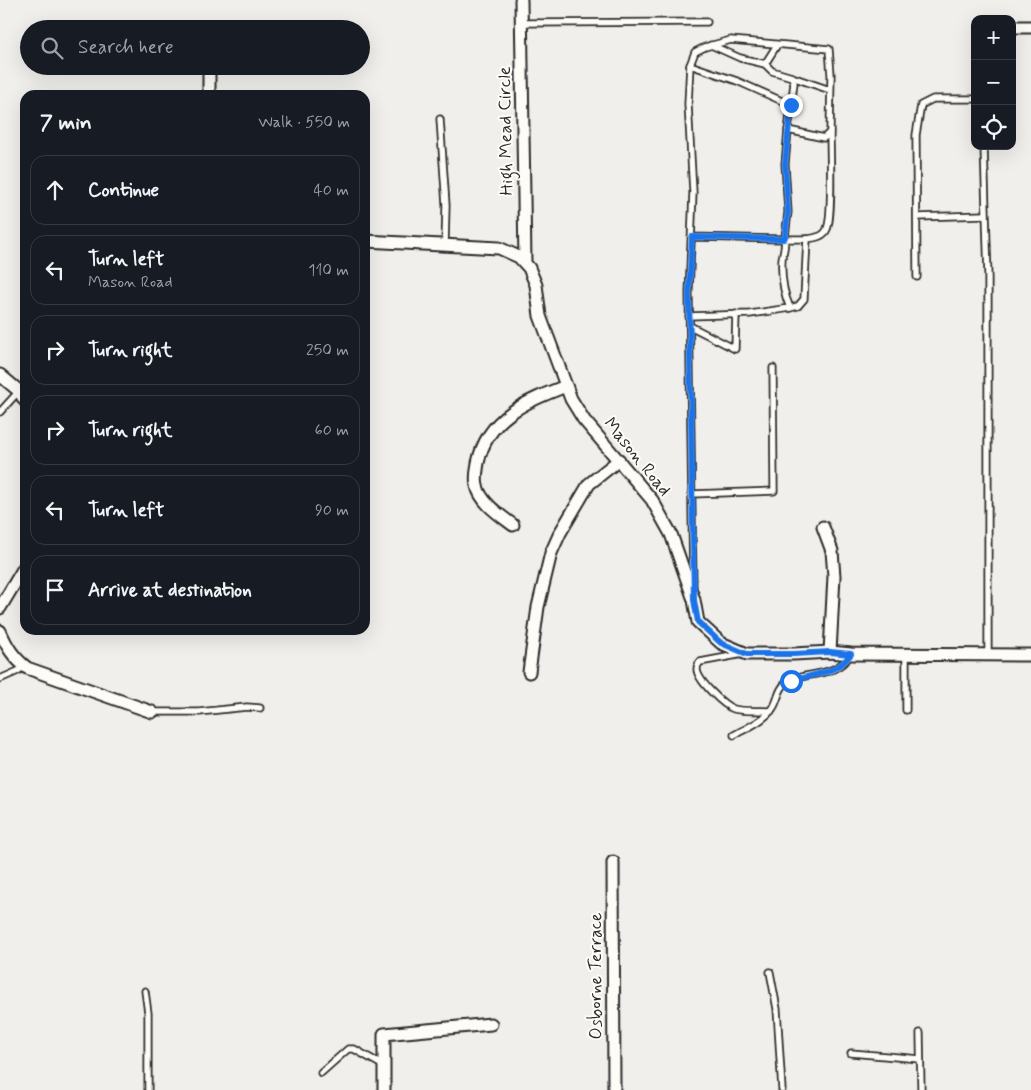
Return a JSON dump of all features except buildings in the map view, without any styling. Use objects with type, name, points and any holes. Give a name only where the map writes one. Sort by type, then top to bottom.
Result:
[{"type":"street","name":"High Mead Circle","points":[[521,0],[525,262]]},
{"type":"street","points":[[1016,27],[1031,27]]},
{"type":"street","points":[[209,75],[209,90]]},
{"type":"street","points":[[370,241],[499,248],[519,257],[525,262]]},
{"type":"street","name":"Mason Road","points":[[525,262],[536,285],[540,316],[571,399],[584,420],[657,508],[671,534],[694,600],[698,622],[721,643],[747,654],[830,652],[851,654],[1031,655]]},
{"type":"street","points":[[0,375],[19,391]]},
{"type":"street","points":[[513,525],[483,498],[477,486],[476,474],[480,453],[491,433],[505,416],[528,401],[566,386]]},
{"type":"street","points":[[530,672],[538,607],[551,553],[560,533],[589,484],[618,460]]},
{"type":"street","points":[[822,527],[832,551],[830,652]]},
{"type":"street","points":[[0,608],[20,574]]},
{"type":"street","points":[[0,631],[8,649],[16,660],[24,666],[152,712]]},
{"type":"street","name":"Osborne Terrace","points":[[613,862],[614,1090]]},
{"type":"street","points":[[384,1090],[384,1034],[490,1024]]},
{"type":"lane","points":[[522,23],[707,22]]},
{"type":"lane","points":[[692,237],[807,239],[820,236],[827,230],[830,212],[831,75],[829,49],[730,40],[695,52],[690,65],[688,104],[693,192],[690,326],[694,600]]},
{"type":"lane","points":[[711,45],[740,58],[765,64],[772,71],[830,90]]},
{"type":"lane","points":[[765,64],[777,45]]},
{"type":"lane","points":[[690,65],[737,81],[791,105]]},
{"type":"lane","points":[[790,308],[786,298],[782,258],[786,245],[784,239],[788,218],[785,164],[794,83],[792,77]]},
{"type":"lane","points":[[917,276],[916,135],[922,105],[933,99],[971,99]]},
{"type":"lane","points":[[440,119],[446,205],[445,245]]},
{"type":"lane","points":[[788,130],[824,138],[830,132]]},
{"type":"lane","points":[[984,150],[988,277],[988,654]]},
{"type":"lane","points":[[917,217],[985,215]]},
{"type":"lane","points":[[690,316],[736,314],[798,306],[804,299],[807,239]]},
{"type":"lane","points":[[690,326],[735,349],[736,314]]},
{"type":"lane","points":[[691,494],[774,491],[773,368]]},
{"type":"lane","points":[[0,412],[19,391]]},
{"type":"lane","points":[[906,653],[906,710]]},
{"type":"lane","points":[[747,654],[704,660],[698,665],[698,676],[726,705],[735,709],[771,711]]},
{"type":"lane","points":[[734,734],[771,711],[780,691],[786,684],[800,678],[830,671],[845,662],[851,654]]},
{"type":"lane","points":[[0,680],[24,666]]},
{"type":"lane","points":[[152,712],[199,712],[247,707],[260,708]]},
{"type":"lane","points":[[770,972],[777,1009],[782,1090]]},
{"type":"lane","points":[[145,991],[148,1020],[148,1090]]},
{"type":"lane","points":[[920,1033],[920,1090]]},
{"type":"lane","points":[[321,1073],[348,1049],[354,1049],[384,1066]]},
{"type":"lane","points":[[851,1053],[920,1059]]},
{"type":"route","points":[[791,105],[785,164],[788,225],[784,239],[692,237],[689,292],[691,494],[694,600],[698,622],[721,643],[747,654],[830,652],[851,654],[845,662],[830,671],[791,681]]}]
